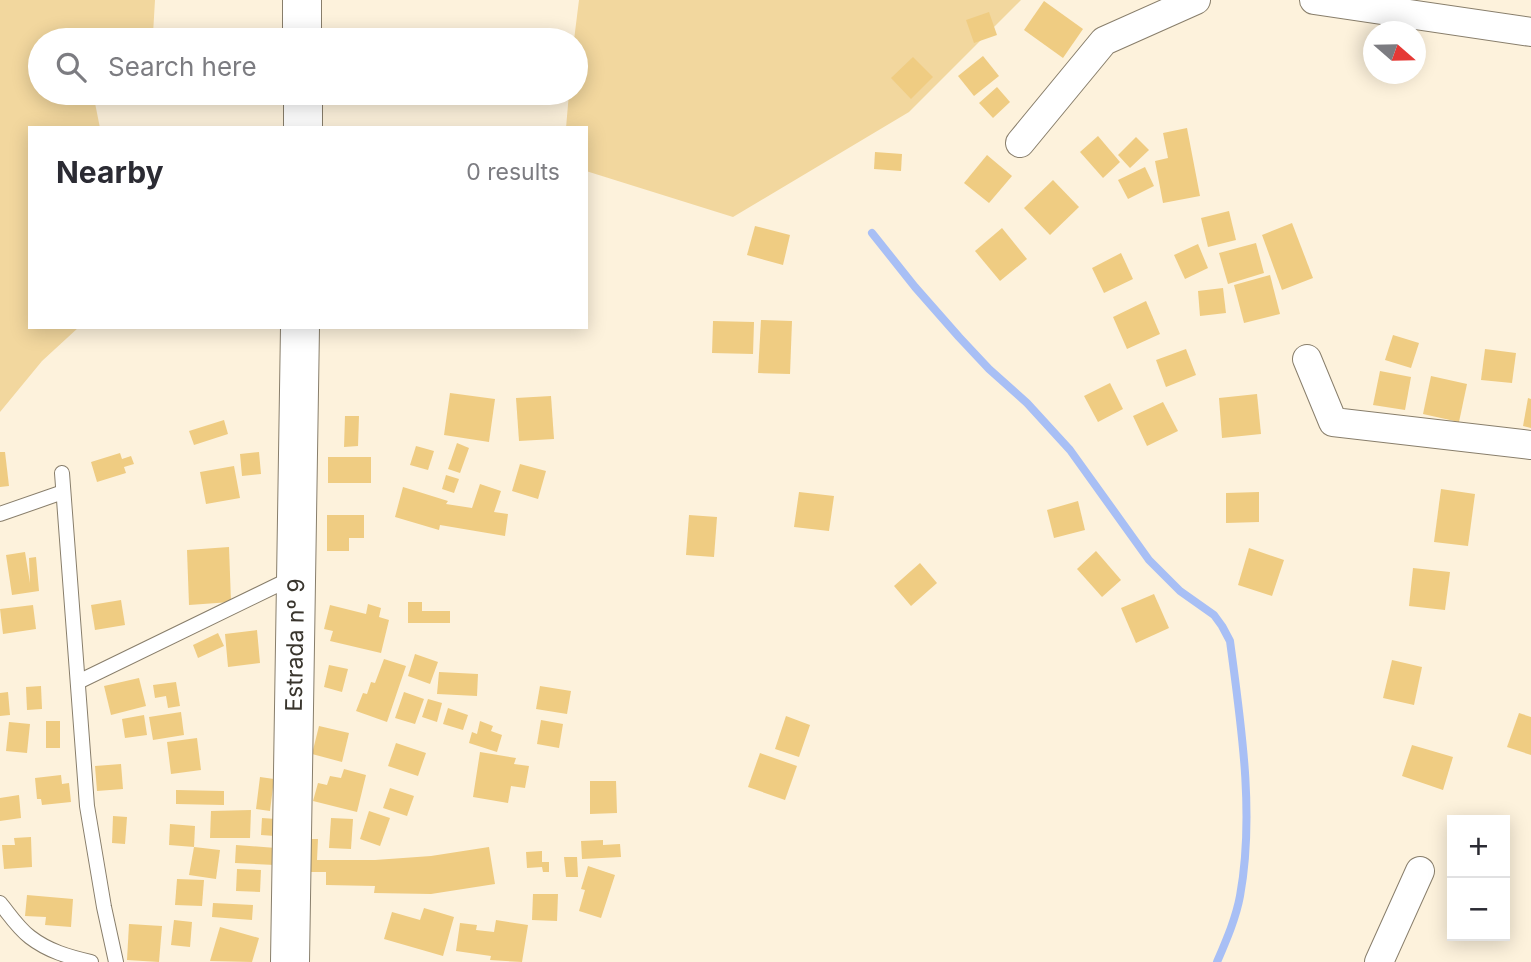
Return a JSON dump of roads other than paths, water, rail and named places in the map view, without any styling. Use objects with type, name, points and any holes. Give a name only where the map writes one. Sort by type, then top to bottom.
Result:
[{"type":"main road","points":[[302,0],[302,28]]},
{"type":"main road","points":[[303,105],[303,126]]},
{"type":"main road","name":"Estrada nº 9","points":[[290,962],[300,329]]},
{"type":"street","points":[[1020,143],[1104,41],[1196,0]]},
{"type":"street","points":[[1314,0],[1531,32]]},
{"type":"street","points":[[1307,359],[1333,422],[1531,444]]},
{"type":"street","points":[[1379,962],[1420,871]]},
{"type":"lane","points":[[62,473],[88,806],[116,962]]},
{"type":"lane","points":[[0,514],[63,492]]},
{"type":"lane","points":[[78,682],[296,576]]},
{"type":"lane","points":[[0,903],[28,935],[37,941],[67,956],[91,962]]},
{"type":"waterway","points":[[872,233],[959,337],[1027,403],[1070,450],[1149,560],[1180,591],[1214,615],[1230,641],[1245,769],[1246,833],[1238,904],[1217,962]]}]
